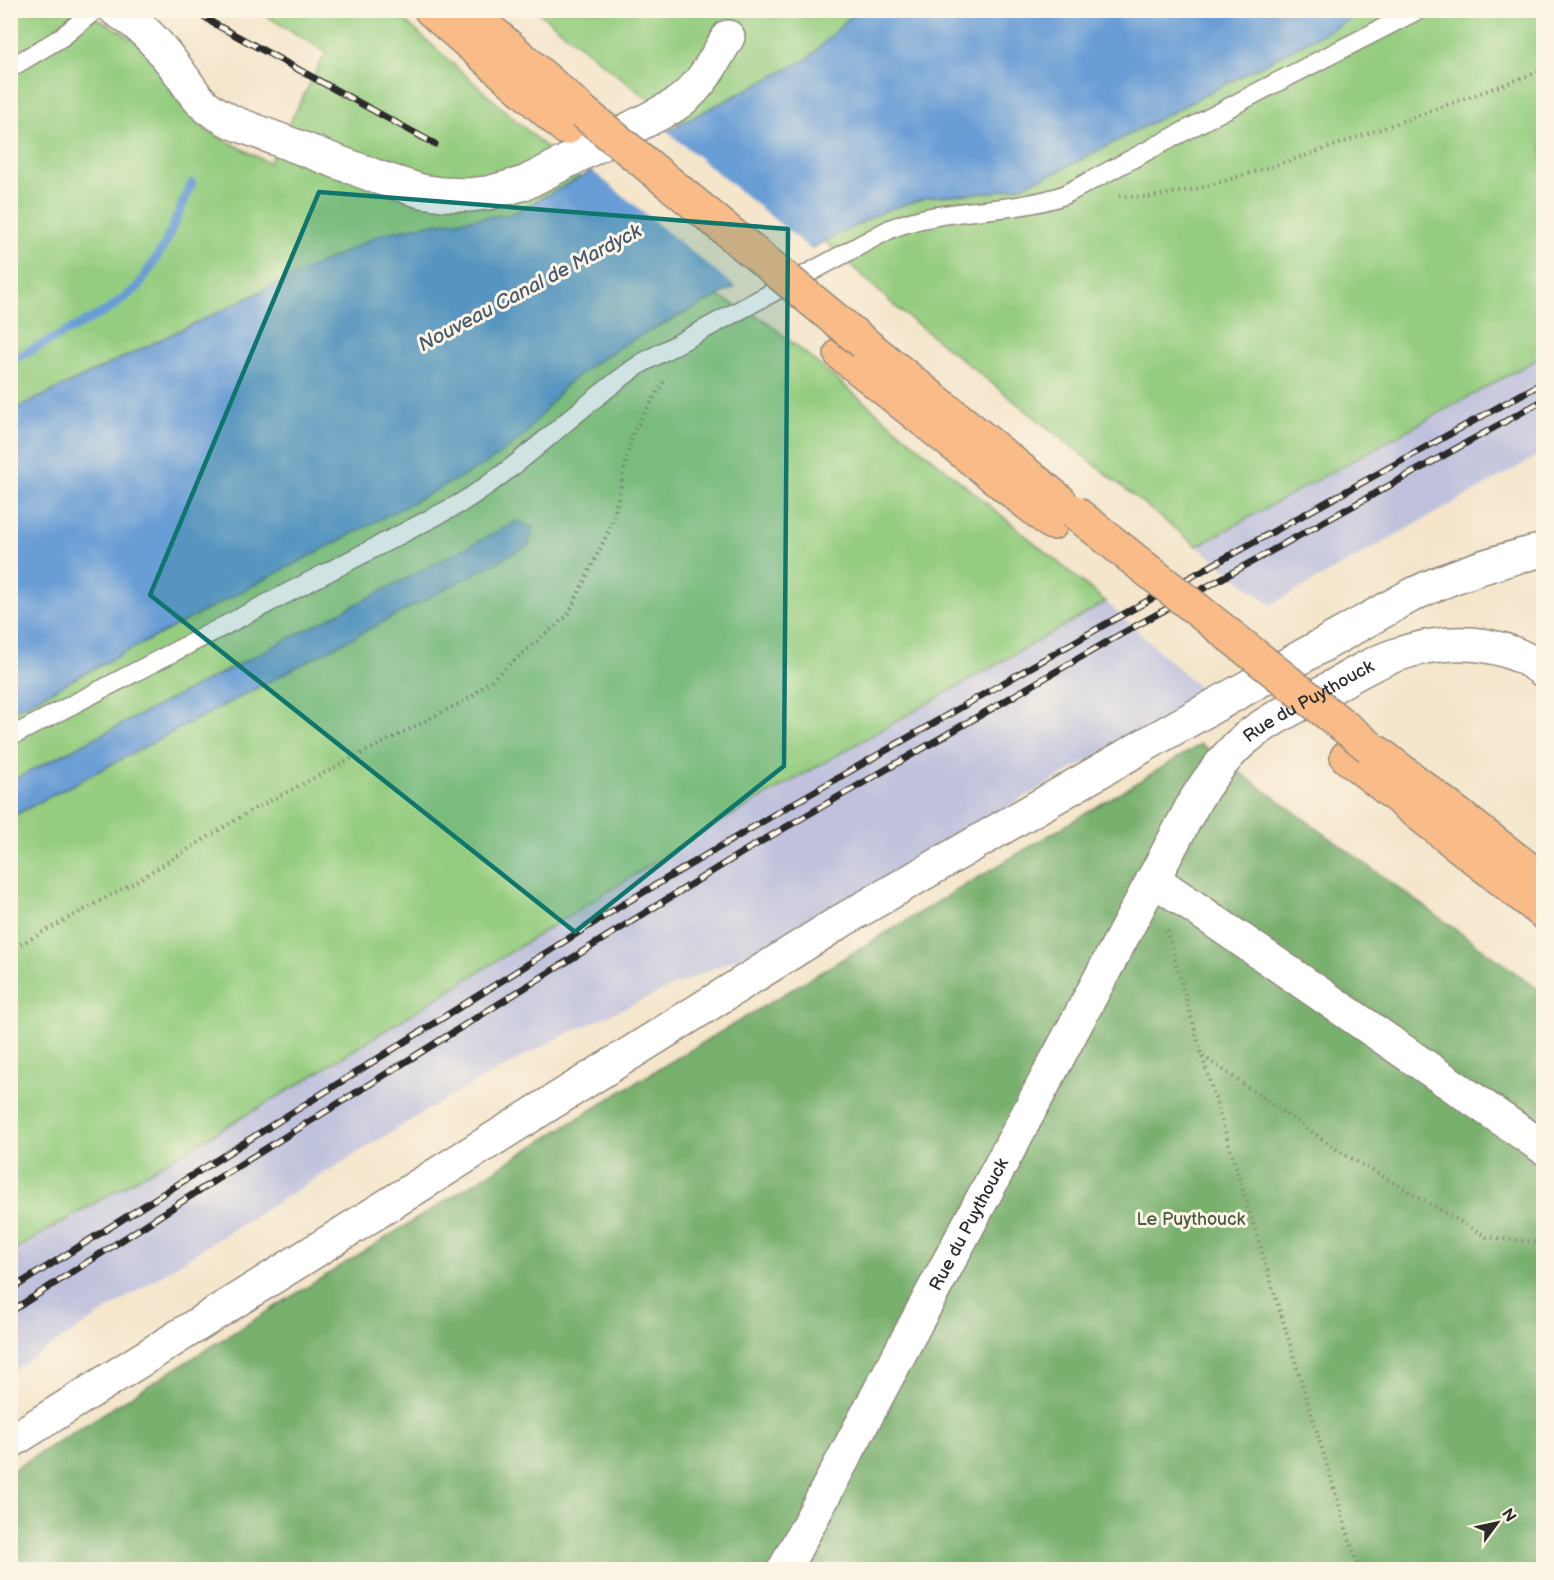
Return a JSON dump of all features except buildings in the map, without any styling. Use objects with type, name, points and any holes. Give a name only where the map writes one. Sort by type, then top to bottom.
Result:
[{"type":"main road","points":[[431,10],[575,120],[852,349],[1359,752],[1544,913]]},
{"type":"main road","points":[[467,10],[575,120]]},
{"type":"main road","points":[[1359,752],[1544,881]]},
{"type":"street","points":[[116,10],[135,22],[153,39],[201,101],[225,119],[380,178],[421,191],[443,194],[488,193],[525,183],[672,107],[693,93],[704,79],[728,37]]},
{"type":"street","points":[[10,1442],[879,898],[1410,596],[1451,577],[1497,561],[1544,549]]},
{"type":"street","name":"Rue du Puythouck","points":[[784,1569],[1196,799],[1219,766],[1246,738],[1286,712],[1379,662],[1419,649],[1455,643],[1475,644],[1511,651],[1540,663]]},
{"type":"street","points":[[1153,879],[1544,1148]]},
{"type":"lane","points":[[10,68],[62,37],[95,10]]},
{"type":"lane","points":[[10,737],[459,504],[497,479],[608,387],[642,363],[903,224],[943,214],[1012,208],[1064,195],[1418,10]]},
{"type":"path","points":[[1118,196],[1151,197],[1201,188],[1311,154],[1544,70]]},
{"type":"path","points":[[10,950],[137,880],[250,811],[470,698],[568,615],[612,524],[633,432],[692,336]]},
{"type":"path","points":[[1153,879],[1202,1056],[1359,1569]]},
{"type":"path","points":[[1202,1056],[1342,1153],[1487,1237],[1544,1243]]},
{"type":"highlighted area","points":[[319,192],[788,229],[784,766],[575,932],[150,595]]},
{"type":"shaded area","points":[[1543,356],[1543,453],[1271,605],[1197,546]]},
{"type":"shaded area","points":[[1106,602],[1205,693],[775,941],[566,1034],[447,1098],[216,1240],[11,1372],[11,1252],[296,1086],[711,827]]},
{"type":"green space","points":[[11,11],[83,11],[120,31],[142,45],[184,108],[197,123],[269,163],[326,52],[258,11],[394,11],[580,178],[512,214],[424,225],[382,234],[11,411]]},
{"type":"green space","points":[[537,11],[856,11],[809,58],[679,124]]},
{"type":"green space","points":[[1366,11],[1543,11],[1543,356],[1197,546],[897,308],[825,241],[874,216],[913,200],[1008,189],[1057,172]]},
{"type":"green space","points":[[718,296],[766,321],[1106,602],[711,827],[296,1086],[11,1252],[11,817],[529,545],[533,528],[518,522],[11,781],[11,712],[482,466],[577,375],[626,343]]},
{"type":"green space","name":"Le Puythouck","points":[[1201,744],[1543,993],[1543,1569],[11,1570],[11,1471],[622,1091]]},
{"type":"water","name":"Nouveau Canal de Mardyck","points":[[856,11],[1366,11],[1057,172],[1021,186],[993,192],[929,197],[884,211],[626,343],[594,363],[565,386],[524,435],[482,466],[11,712],[11,411],[382,234],[424,225],[512,214],[809,58]]},
{"type":"water","points":[[518,521],[533,528],[529,545],[11,817],[11,781]]},
{"type":"pier","points":[[664,129],[813,251],[738,289],[591,170]]},
{"type":"waterway","points":[[10,361],[108,310],[138,287],[164,246],[192,183]]},
{"type":"railway","points":[[196,10],[213,23],[435,144]]},
{"type":"railway","points":[[10,1290],[622,905],[770,817],[1104,625],[1544,382]]},
{"type":"railway","points":[[10,1312],[217,1179],[743,852],[1114,638],[1544,400]]}]
